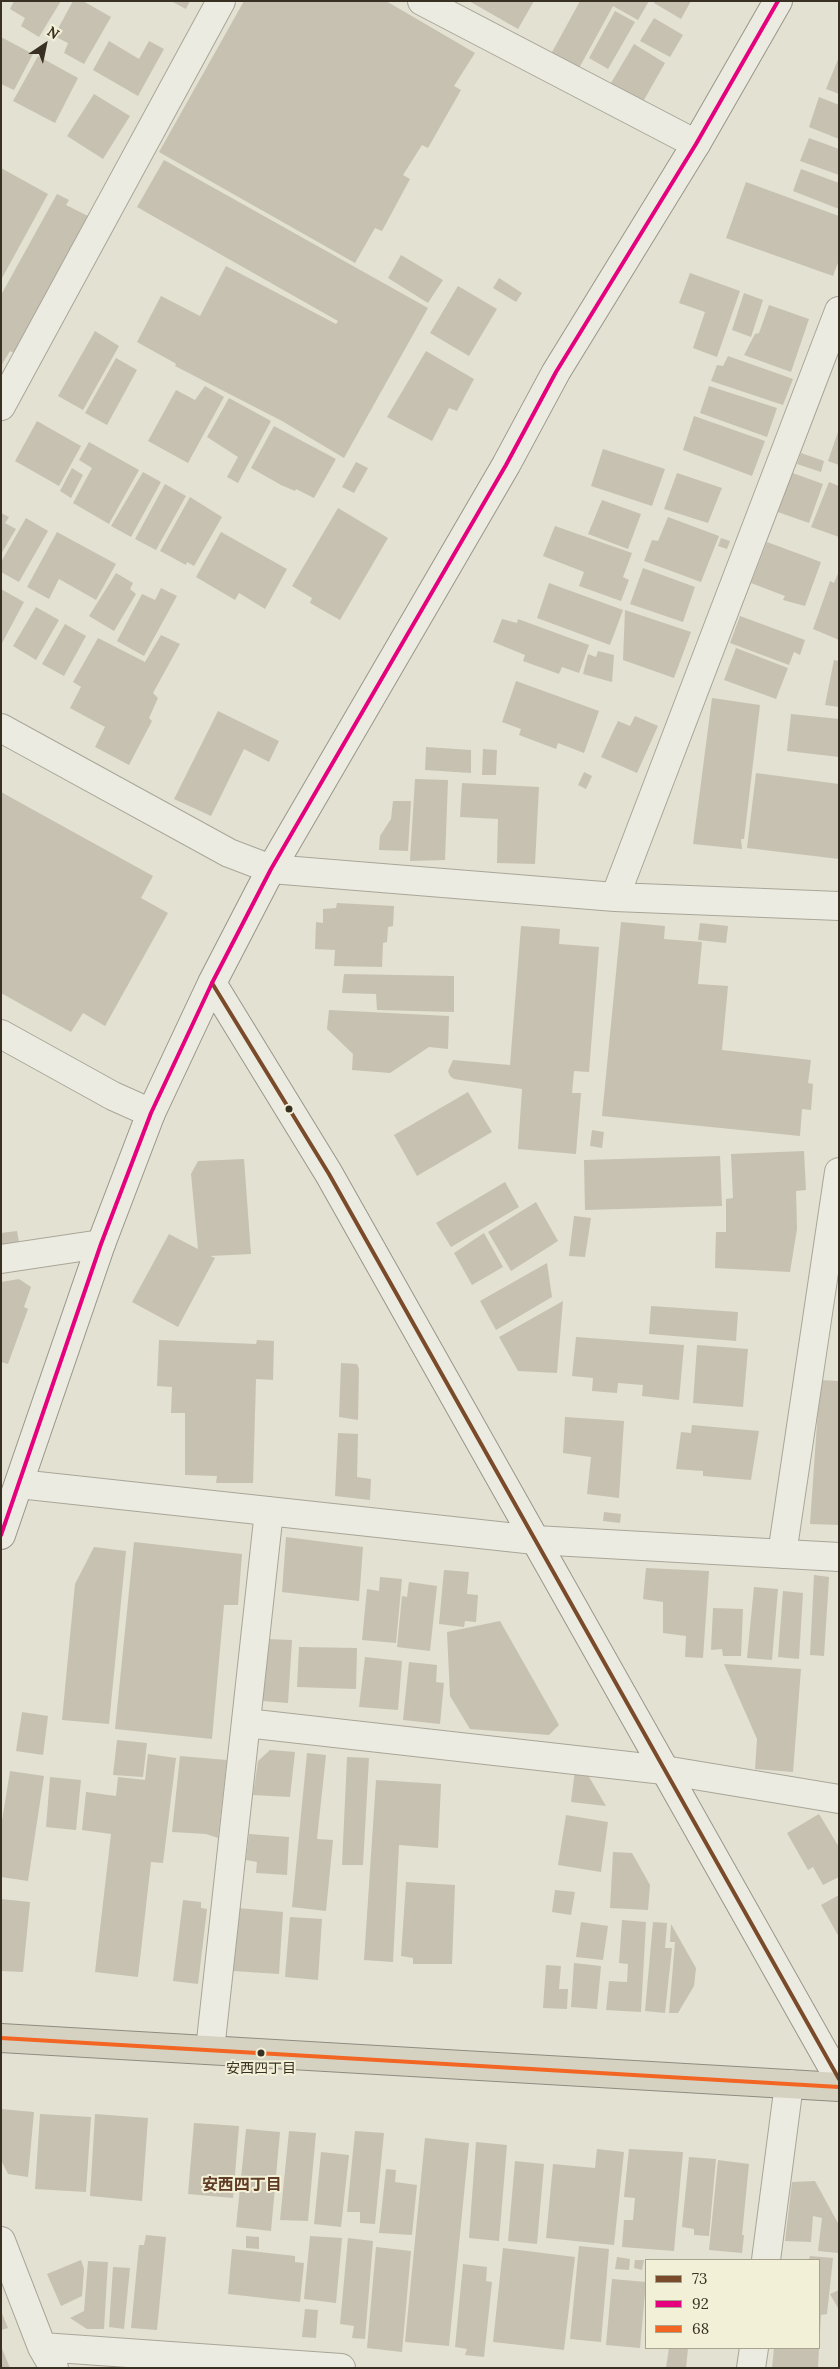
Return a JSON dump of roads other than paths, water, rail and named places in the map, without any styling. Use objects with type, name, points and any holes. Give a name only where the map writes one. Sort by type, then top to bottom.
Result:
[{"type":"street","points":[[1,406],[221,1]]},
{"type":"street","points":[[422,1],[696,144]]},
{"type":"street","points":[[1,1535],[101,1244],[151,1114],[212,983],[270,869],[506,465],[556,372],[696,144],[778,1]]},
{"type":"street","points":[[615,896],[839,311]]},
{"type":"street","points":[[1,728],[229,853],[270,869],[615,896],[839,906]]},
{"type":"street","points":[[212,983],[329,1174],[839,2079]]},
{"type":"street","points":[[1,1034],[113,1096],[151,1114]]},
{"type":"street","points":[[782,1554],[839,1172]]},
{"type":"street","points":[[1,1259],[101,1244]]},
{"type":"street","points":[[19,1484],[534,1540],[839,1557]]},
{"type":"street","points":[[210,2050],[269,1511]]},
{"type":"street","points":[[246,1723],[664,1770],[839,1799]]},
{"type":"street","points":[[1,2038],[839,2087]]},
{"type":"street","points":[[766,2259],[789,2084]]},
{"type":"street","points":[[1,2241],[48,2357],[341,2368]]},
{"type":"street","points":[[751,2368],[754,2349]]},
{"type":"place","name":"安西四丁目","points":[[261,2053]]},
{"type":"district","name":"安西四丁目","points":[[242,2185]]}]
